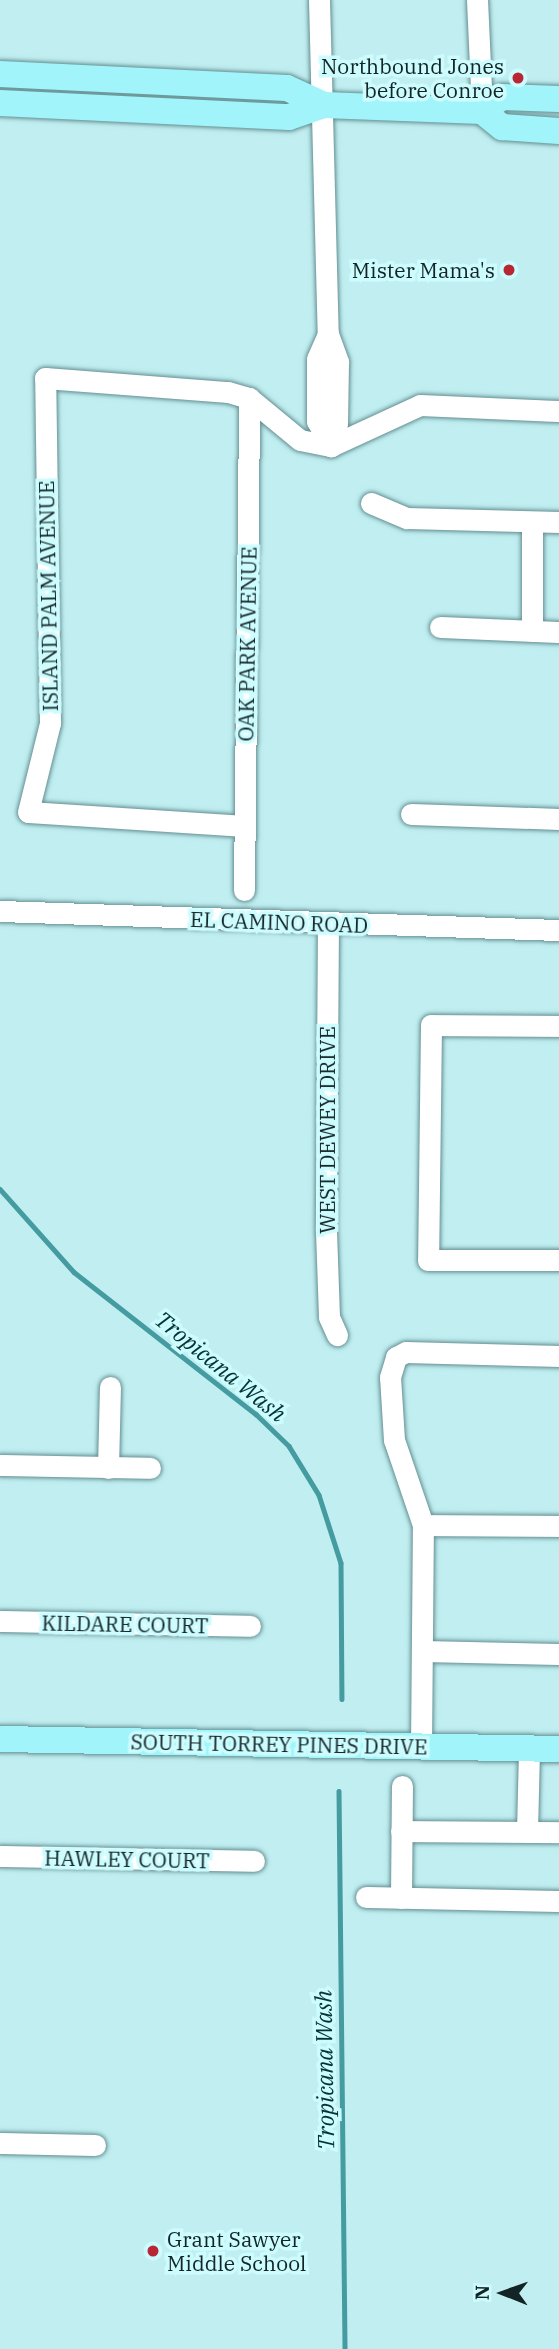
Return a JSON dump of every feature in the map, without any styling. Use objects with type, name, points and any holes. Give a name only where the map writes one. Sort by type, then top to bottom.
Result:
[{"type":"main road","points":[[0,74],[287,88],[324,105]]},
{"type":"main road","points":[[1,103],[62,91],[83,78]]},
{"type":"main road","points":[[482,111],[502,97],[559,99]]},
{"type":"main road","points":[[1,103],[289,117],[324,105],[482,111],[502,127],[559,131]]},
{"type":"main road","name":"SOUTH TORREY PINES DRIVE","points":[[0,1739],[559,1749]]},
{"type":"street","points":[[319,0],[324,105],[328,334],[338,362],[337,423],[331,446]]},
{"type":"street","points":[[477,0],[482,111]]},
{"type":"street","name":"ISLAND PALM AVENUE","points":[[245,826],[28,812],[50,723],[45,378],[228,392],[249,398]]},
{"type":"street","points":[[249,398],[300,440],[331,446],[419,405],[559,411]]},
{"type":"street","name":"OAK PARK AVENUE","points":[[244,890],[249,398]]},
{"type":"street","points":[[371,503],[407,519],[559,522]]},
{"type":"street","points":[[532,522],[532,631]]},
{"type":"street","points":[[440,627],[559,632]]},
{"type":"street","points":[[411,814],[559,819]]},
{"type":"street","name":"EL CAMINO ROAD","points":[[0,911],[559,930]]},
{"type":"street","name":"WEST DEWEY DRIVE","points":[[328,923],[326,1231],[329,1317],[337,1335]]},
{"type":"street","points":[[559,1026],[431,1024],[428,1260],[559,1260]]},
{"type":"street","points":[[421,1747],[423,1525],[394,1440],[390,1377],[396,1357],[406,1352],[559,1356]]},
{"type":"street","points":[[108,1468],[110,1387]]},
{"type":"street","points":[[0,1465],[150,1468]]},
{"type":"street","points":[[423,1525],[559,1527]]},
{"type":"street","name":"KILDARE COURT","points":[[0,1622],[250,1626]]},
{"type":"street","points":[[422,1651],[559,1654]]},
{"type":"street","points":[[527,1832],[529,1748]]},
{"type":"street","points":[[401,1898],[402,1786]]},
{"type":"street","points":[[401,1831],[559,1832]]},
{"type":"street","name":"HAWLEY COURT","points":[[0,1856],[254,1861]]},
{"type":"street","points":[[366,1897],[559,1901]]},
{"type":"street","points":[[0,2143],[96,2145]]},
{"type":"waterway","name":"Tropicana Wash","points":[[0,1189],[74,1272],[256,1414],[289,1446],[319,1495],[341,1563],[342,1699]]},
{"type":"waterway","name":"Tropicana Wash","points":[[339,1791],[345,2349]]},
{"type":"place","name":"Northbound Jones before Conroe","points":[[518,78]]},
{"type":"place","name":"Mister Mama's","points":[[509,270]]},
{"type":"place","name":"Grant Sawyer Middle School","points":[[153,2251]]}]
